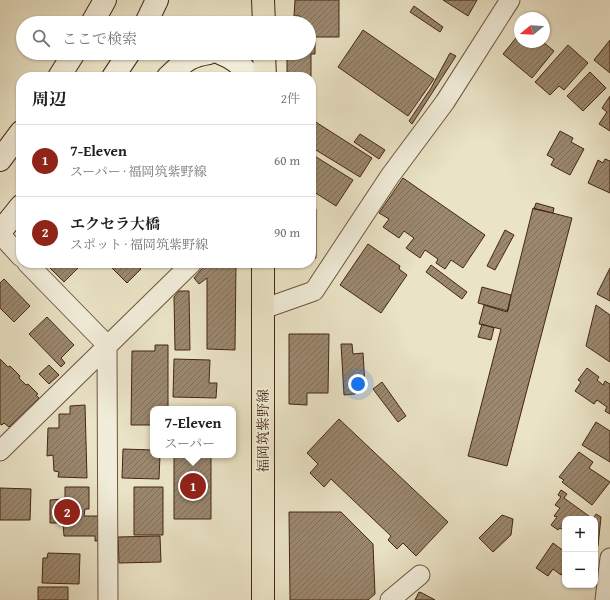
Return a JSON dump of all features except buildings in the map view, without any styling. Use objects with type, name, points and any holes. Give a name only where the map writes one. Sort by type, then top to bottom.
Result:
[{"type":"main road","points":[[263,0],[264,16]]},
{"type":"main road","points":[[264,60],[265,72]]},
{"type":"main road","name":"福岡筑紫野線","points":[[263,268],[263,600]]},
{"type":"street","points":[[96,16],[105,0]]},
{"type":"street","points":[[149,16],[157,0]]},
{"type":"street","points":[[263,309],[314,291],[390,176],[445,102],[510,0]]},
{"type":"street","points":[[62,72],[70,60]]},
{"type":"street","points":[[117,72],[125,60]]},
{"type":"street","points":[[173,72],[188,60]]},
{"type":"street","points":[[234,60],[244,67],[247,72]]},
{"type":"street","points":[[0,160],[16,139]]},
{"type":"street","points":[[16,212],[0,233],[16,251]]},
{"type":"street","points":[[32,268],[107,345],[108,600]]},
{"type":"street","points":[[0,451],[187,268]]},
{"type":"street","points":[[605,600],[610,558]]},
{"type":"street","points":[[390,600],[420,575]]},
{"type":"place","name":"7-Eleven","points":[[193,486]]},
{"type":"place","name":"エクセラ大橋","points":[[67,512]]}]
